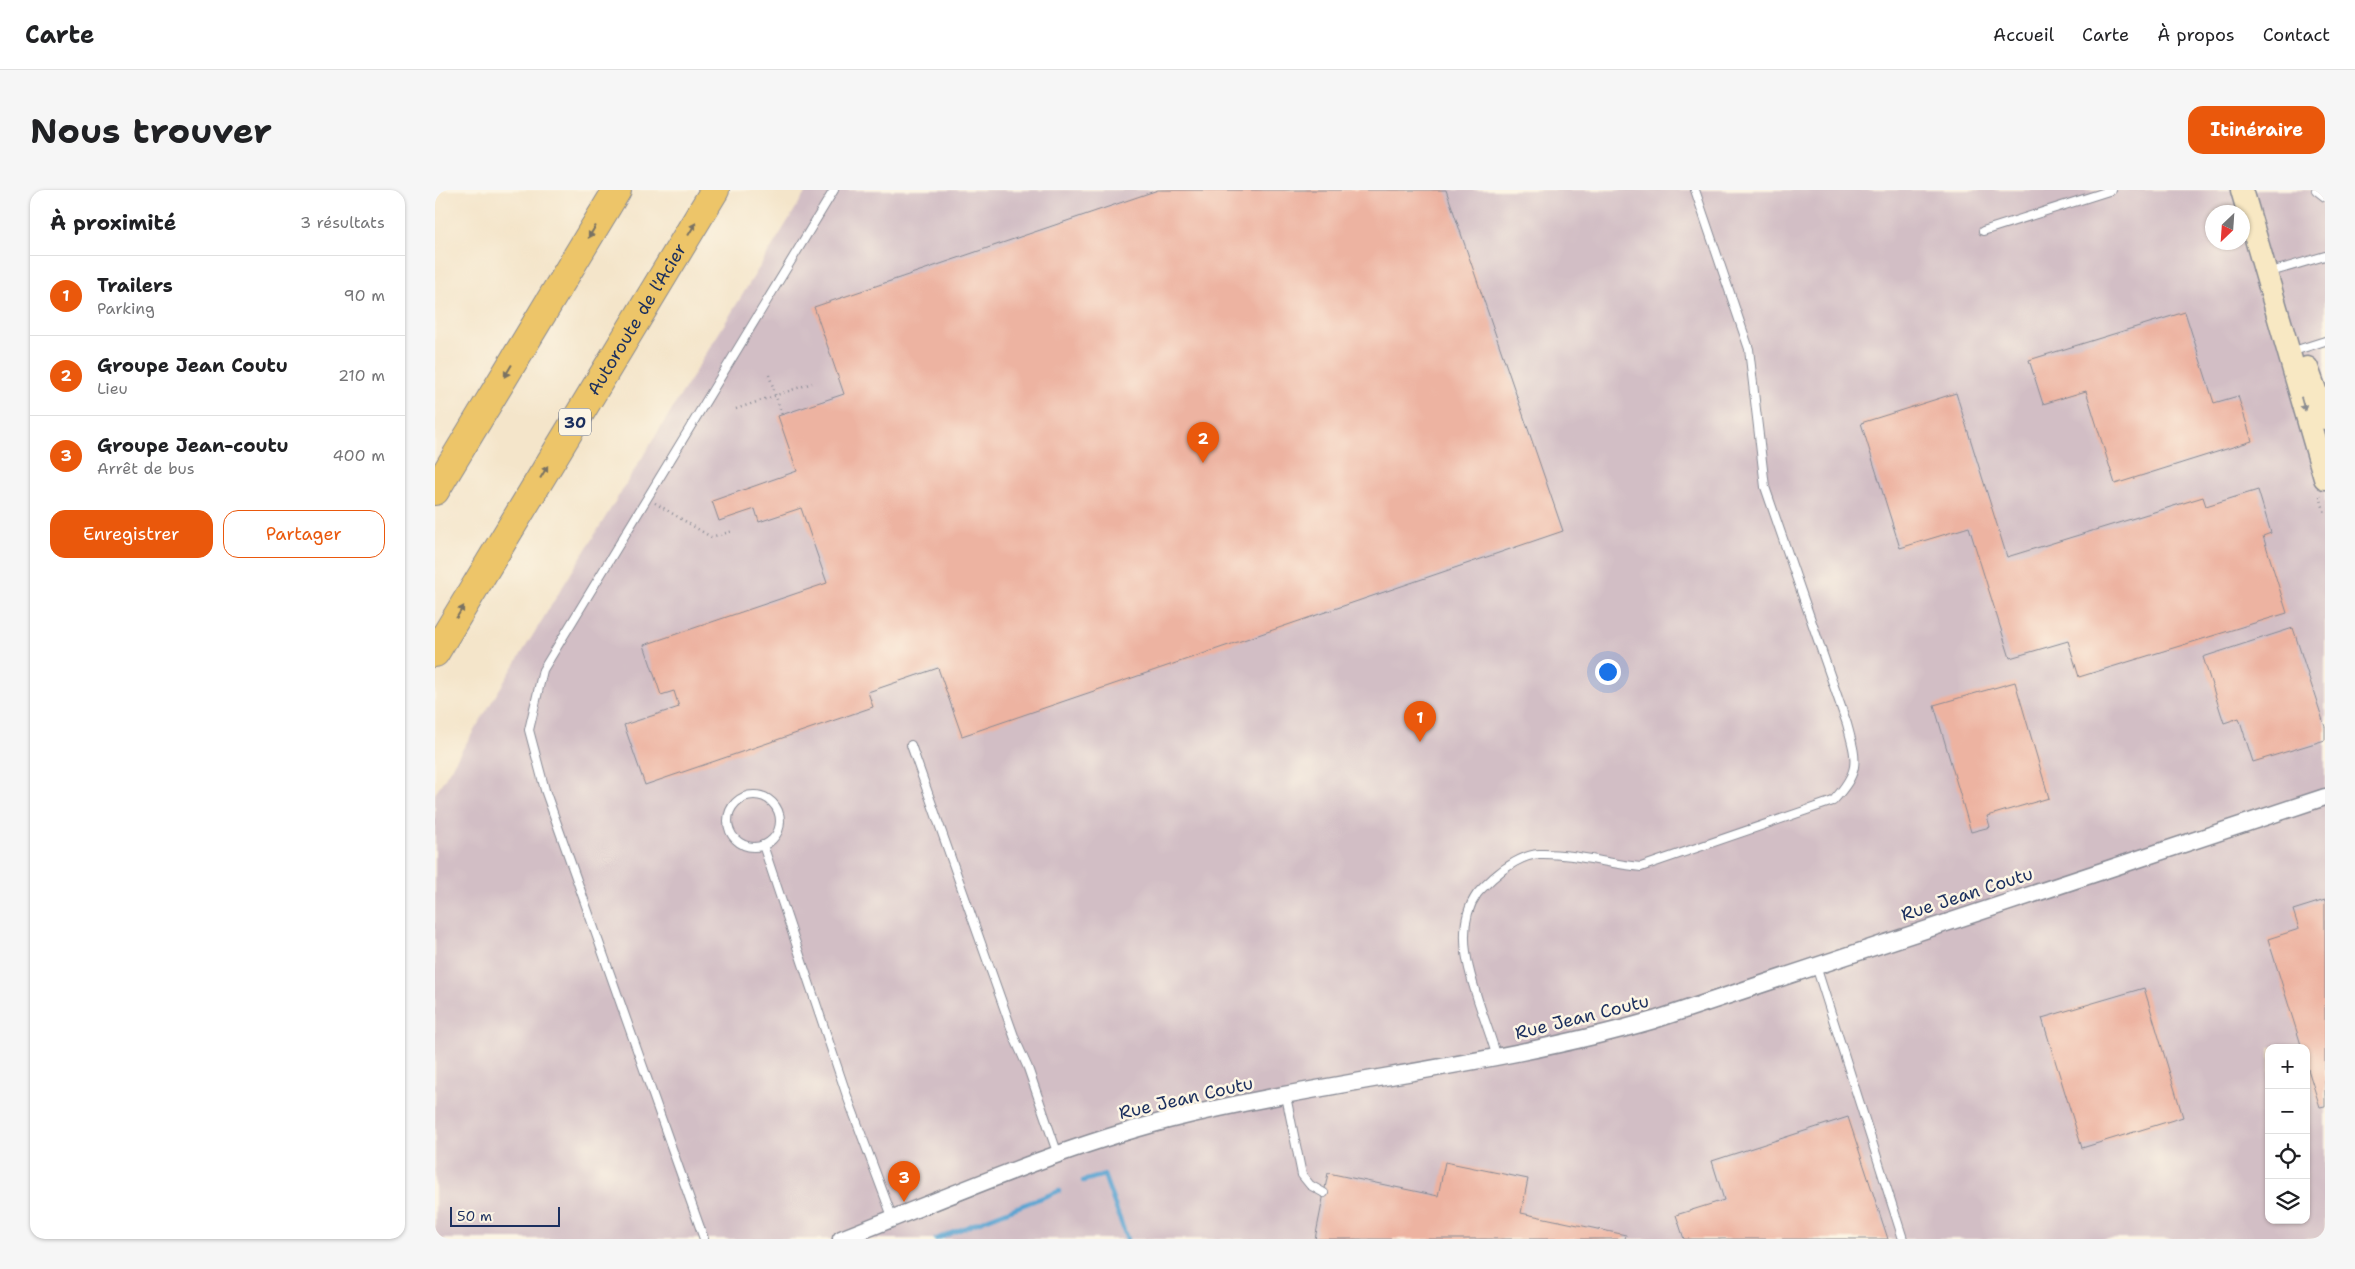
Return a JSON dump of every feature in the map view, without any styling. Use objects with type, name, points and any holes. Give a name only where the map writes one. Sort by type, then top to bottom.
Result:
[{"type":"highway","points":[[435,491],[617,190]]},
{"type":"highway","name":"Autoroute de l'Acier","points":[[435,653],[715,190]]},
{"type":"main road","points":[[2244,198],[2269,273],[2325,478]]},
{"type":"main road","points":[[2269,273],[2300,349],[2325,418]]},
{"type":"street","name":"Rue Jean Coutu","points":[[841,1239],[1058,1155],[1168,1120],[1286,1096],[1497,1058],[1552,1047],[1624,1029],[2325,797]]},
{"type":"lane","points":[[704,1239],[548,799],[529,730],[543,670],[835,190]]},
{"type":"lane","points":[[1497,1058],[1466,956],[1465,924],[1477,895],[1505,867],[1537,854],[1574,856],[1613,865],[1641,867],[1833,801],[1851,781],[1856,756],[1847,724],[1765,487],[1749,349],[1695,190]]},
{"type":"lane","points":[[1983,231],[2111,190]]},
{"type":"lane","points":[[2316,190],[2325,197]]},
{"type":"lane","points":[[2269,273],[2325,256]]},
{"type":"lane","points":[[2300,349],[2325,341]]},
{"type":"lane","points":[[911,745],[1015,1040],[1029,1068],[1058,1155]]},
{"type":"lane","points":[[751,795],[768,798],[778,811],[780,819],[776,835],[763,845],[746,846],[738,842],[729,827],[731,810],[743,797],[751,795]]},
{"type":"lane","points":[[763,845],[847,1096],[893,1219]]},
{"type":"lane","points":[[1816,966],[1903,1239]]},
{"type":"lane","points":[[1286,1096],[1302,1175],[1310,1185],[1324,1193]]},
{"type":"path","points":[[769,375],[782,415]]},
{"type":"path","points":[[736,409],[812,383]]},
{"type":"path","points":[[659,494],[654,503],[711,537],[733,531]]},
{"type":"shaded area","points":[[807,190],[2325,190],[2325,1239],[435,1239],[435,794]]},
{"type":"building","points":[[1158,190],[1446,190],[1563,531],[962,736],[938,668],[868,692],[873,707],[645,785],[624,725],[679,707],[674,691],[661,695],[644,645],[827,583],[801,508],[759,522],[755,509],[719,521],[712,501],[797,471],[778,416],[844,394],[814,307]]},
{"type":"building","points":[[2185,312],[2214,403],[2238,396],[2252,441],[2115,484],[2086,391],[2043,404],[2029,360]]},
{"type":"building","points":[[1956,393],[2007,557],[2203,497],[2206,506],[2258,490],[2271,533],[2263,536],[2287,613],[2079,677],[2068,641],[2010,658],[1969,527],[1900,548],[1861,423]]},
{"type":"building","points":[[2293,628],[2325,727],[2325,740],[2253,762],[2239,718],[2224,723],[2203,657]]},
{"type":"building","points":[[2015,682],[2049,798],[1987,816],[1990,827],[1971,832],[1934,705]]},
{"type":"building","points":[[2325,900],[2325,1106],[2320,1107],[2310,1076],[2310,1044],[2301,1044],[2268,939],[2299,929],[2293,910]]},
{"type":"building","points":[[2144,988],[2183,1117],[2082,1148],[2042,1018]]},
{"type":"building","points":[[1848,1117],[1888,1239],[1684,1239],[1676,1215],[1724,1200],[1712,1161]]},
{"type":"building","points":[[1445,1162],[1528,1179],[1521,1213],[1626,1235],[1625,1239],[1315,1239],[1328,1173],[1438,1196]]},
{"type":"waterway","points":[[1083,1181],[1104,1175],[1127,1239]]},
{"type":"waterway","points":[[936,1239],[1059,1191]]},
{"type":"place","name":"Groupe Jean Coutu","points":[[1203,463]]},
{"type":"place","name":"Trailers","points":[[1420,742]]},
{"type":"place","name":"Groupe Jean-coutu","points":[[904,1202]]}]
